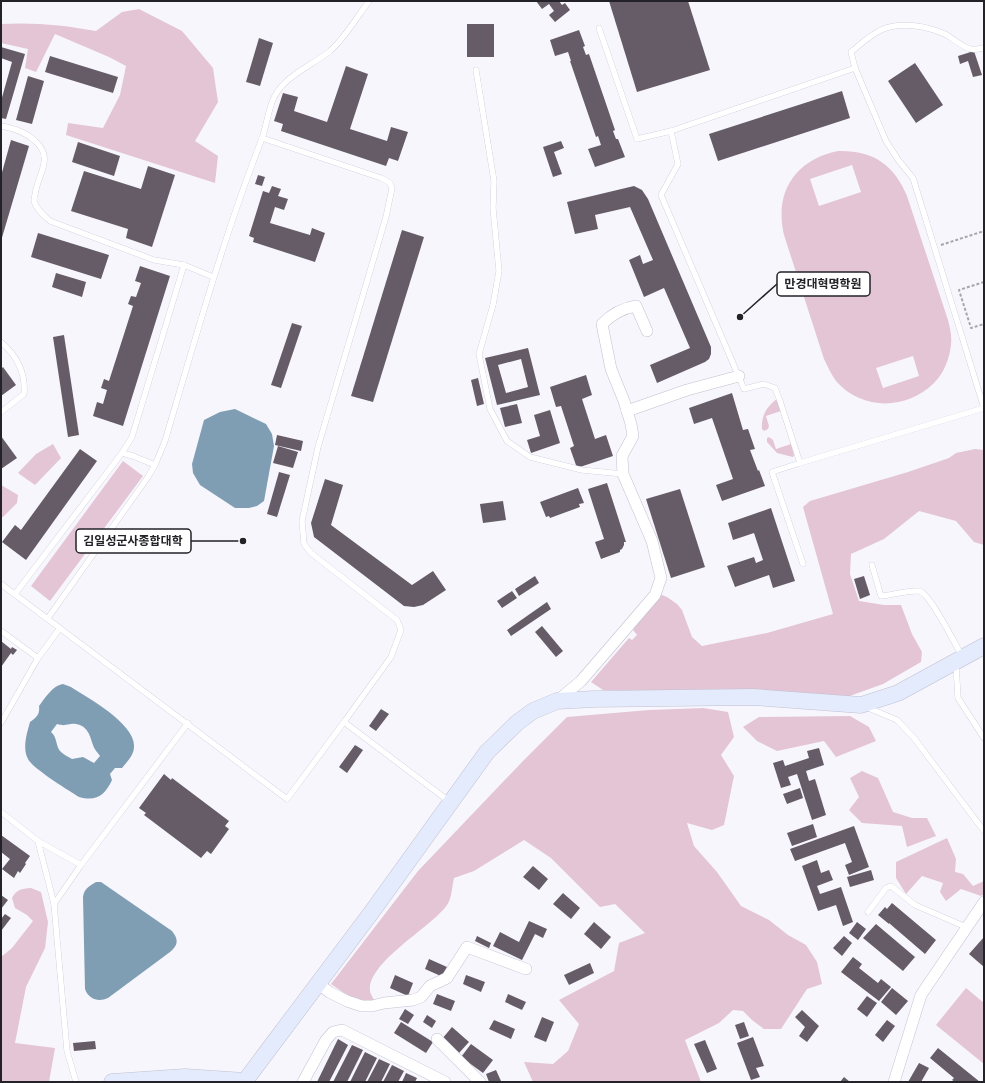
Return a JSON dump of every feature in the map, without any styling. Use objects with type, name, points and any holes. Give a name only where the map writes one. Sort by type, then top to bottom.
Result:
[{"type":"main road","points":[[112,1082],[185,1077],[245,1082],[371,913],[487,752],[518,722],[533,711],[557,701],[594,699],[753,697],[861,705],[898,693],[984,646]]},
{"type":"street","points":[[557,701],[581,681],[655,595],[661,578],[652,541],[623,474],[622,456],[633,436],[632,424],[611,369],[602,324],[608,317],[626,307],[636,306],[647,331]]},
{"type":"street","points":[[627,411],[687,390],[739,376]]},
{"type":"street","points":[[894,1082],[921,995],[984,902]]},
{"type":"street","points":[[318,983],[329,992],[347,1001],[362,1006],[413,1000],[421,998],[430,986],[447,978],[467,947],[526,970]]},
{"type":"street","points":[[303,1082],[326,1040],[333,1032],[342,1030],[445,1082]]},
{"type":"street","points":[[437,1039],[480,1082]]},
{"type":"lane","points":[[48,618],[155,466],[165,441],[213,277],[262,138],[273,102],[280,87],[330,51],[342,38],[368,1]]},
{"type":"lane","points":[[803,564],[772,472],[984,408],[913,178],[899,161],[886,141],[855,68],[851,52],[882,29],[897,26],[930,28],[970,49],[983,48]]},
{"type":"lane","points":[[599,28],[637,138],[671,131],[855,68]]},
{"type":"lane","points":[[476,70],[494,182],[493,208],[499,271],[493,305],[479,354],[490,409],[507,441],[530,457],[582,470],[623,474]]},
{"type":"lane","points":[[1,126],[10,127],[30,136],[41,146],[45,159],[35,188],[34,201],[40,211],[50,221],[154,260],[184,265],[213,277]]},
{"type":"lane","points":[[671,131],[678,164],[661,195],[744,389],[764,384],[774,388],[780,401],[800,463]]},
{"type":"lane","points":[[1,584],[188,723],[287,799],[391,657],[401,630],[397,620],[310,553],[304,544],[302,521],[318,447],[386,217],[392,188],[390,183],[381,178],[262,138]]},
{"type":"lane","points":[[15,594],[122,454],[132,437],[184,265]]},
{"type":"lane","points":[[1,342],[12,352],[22,370],[25,382],[24,394],[1,412]]},
{"type":"lane","points":[[122,454],[133,456],[155,466]]},
{"type":"lane","points":[[872,565],[881,596],[920,591],[925,594],[932,603],[959,660],[958,698],[984,738]]},
{"type":"lane","points":[[1,723],[38,658],[60,628]]},
{"type":"lane","points":[[1,631],[38,658]]},
{"type":"lane","points":[[861,705],[897,720],[914,738],[984,831]]},
{"type":"lane","points":[[344,722],[450,802]]},
{"type":"lane","points":[[54,904],[81,865],[188,723]]},
{"type":"lane","points":[[1,812],[38,841],[81,865]]},
{"type":"lane","points":[[38,841],[54,904],[67,1051],[76,1082]]},
{"type":"lane","points":[[868,912],[886,888],[891,886],[915,905],[966,927]]},
{"type":"path","points":[[934,247],[984,231]]},
{"type":"path","points":[[984,282],[959,290],[971,328],[984,324]]},
{"type":"shaded area","points":[[139,9],[182,31],[213,68],[218,102],[195,141],[218,156],[215,183],[66,135],[68,123],[103,128],[120,95],[126,66],[109,57],[55,34],[36,72],[25,68],[28,49],[1,43],[1,24],[48,24],[96,31],[122,12]]},
{"type":"shaded area","points":[[838,151],[850,151],[871,156],[888,167],[896,175],[907,196],[948,320],[951,338],[949,355],[941,375],[923,392],[911,398],[898,402],[885,403],[871,402],[858,398],[836,381],[824,359],[784,235],[782,219],[782,205],[785,192],[791,180],[799,170],[823,155]],"holes":[[[852,165],[861,192],[819,206],[810,179]],[[913,356],[919,376],[883,388],[876,368]]]},
{"type":"shaded area","points":[[777,399],[781,411],[766,416],[769,426],[768,429],[764,431],[762,429],[762,424],[764,416],[770,405]]},
{"type":"shaded area","points":[[769,437],[773,440],[776,449],[791,444],[794,455],[793,457],[777,453],[767,442],[767,438]]},
{"type":"shaded area","points":[[53,444],[61,458],[35,485],[18,473],[36,454]]},
{"type":"shaded area","points":[[975,449],[984,450],[984,545],[974,542],[956,521],[919,511],[884,539],[851,554],[850,574],[859,601],[884,605],[901,605],[912,634],[922,652],[921,662],[883,684],[847,697],[686,694],[603,690],[591,682],[629,638],[632,640],[637,635],[633,630],[653,601],[662,595],[677,604],[682,610],[692,637],[702,646],[767,633],[833,614],[803,507],[810,501],[908,472],[949,458],[956,453]]},
{"type":"shaded area","points":[[123,461],[143,476],[50,601],[31,586]]},
{"type":"shaded area","points":[[1,485],[18,495],[17,503],[3,517],[1,517]]},
{"type":"shaded area","points":[[703,708],[728,712],[734,737],[721,755],[734,776],[724,825],[712,830],[687,823],[694,846],[717,872],[741,906],[769,920],[788,935],[806,945],[817,962],[822,984],[807,989],[781,1029],[764,1029],[743,1011],[733,1010],[719,1023],[685,1040],[701,1082],[533,1082],[524,1062],[553,1064],[568,1051],[579,1024],[559,1000],[614,971],[619,943],[645,933],[615,904],[600,907],[551,858],[524,840],[474,871],[454,878],[451,895],[447,905],[428,924],[389,957],[379,968],[372,980],[370,991],[375,1002],[353,999],[331,984],[418,871],[567,717],[649,710]]},
{"type":"shaded area","points":[[850,716],[869,727],[876,741],[836,757],[824,741],[777,751],[757,741],[743,727],[759,717]]},
{"type":"shaded area","points":[[862,771],[878,778],[893,812],[912,818],[927,818],[936,836],[907,847],[902,826],[862,823],[849,810],[859,797],[850,778]]},
{"type":"shaded area","points":[[947,838],[956,859],[955,872],[963,874],[973,886],[984,881],[984,894],[981,896],[961,889],[946,901],[940,892],[943,883],[922,876],[906,894],[896,878],[896,862]]},
{"type":"shaded area","points":[[31,888],[41,892],[48,922],[45,948],[26,987],[15,1043],[55,1048],[49,1082],[1,1082],[1,957],[12,948],[33,921],[27,915],[15,908],[12,898],[20,890]]},
{"type":"shaded area","points":[[966,988],[984,1003],[984,1064],[936,1025]]},
{"type":"water","points":[[235,409],[266,424],[272,434],[274,446],[264,501],[257,506],[249,508],[235,508],[200,485],[193,473],[192,464],[204,420],[220,412]]},
{"type":"water","points":[[63,684],[71,687],[110,712],[127,729],[133,738],[134,750],[130,758],[122,768],[115,768],[110,774],[112,780],[106,790],[96,798],[91,799],[79,797],[36,768],[26,755],[26,740],[30,722],[38,715],[39,706],[53,689]],"holes":[[[57,724],[76,724],[86,729],[94,748],[100,756],[94,763],[83,757],[72,759],[61,752],[55,737],[51,732]]]},
{"type":"water","points":[[96,882],[101,882],[172,931],[177,940],[175,947],[170,952],[108,998],[101,1000],[89,996],[85,989],[83,897],[87,888]]},
{"type":"building","points":[[536,1],[559,1],[562,5],[565,3],[570,10],[555,22],[549,15],[554,11],[549,4],[542,9]]},
{"type":"building","points":[[609,1],[688,1],[710,70],[637,92]]},
{"type":"building","points":[[467,24],[494,24],[494,57],[467,57]]},
{"type":"building","points":[[579,30],[585,46],[583,47],[586,55],[589,54],[615,130],[613,131],[625,157],[595,167],[588,149],[601,145],[598,136],[596,137],[568,52],[555,56],[550,40]]},
{"type":"building","points":[[259,38],[273,43],[260,86],[246,82]]},
{"type":"building","points":[[1,47],[25,54],[6,119],[1,118],[1,101],[12,62],[1,58]]},
{"type":"building","points":[[974,51],[982,75],[973,77],[968,61],[960,64],[958,56]]},
{"type":"building","points":[[50,56],[118,77],[113,93],[45,72]]},
{"type":"building","points":[[915,63],[943,105],[916,123],[888,81]]},
{"type":"building","points":[[346,66],[368,74],[350,129],[387,141],[391,127],[408,132],[398,161],[389,158],[386,166],[281,131],[283,124],[274,121],[283,93],[298,97],[294,111],[327,122]]},
{"type":"building","points":[[28,76],[44,81],[32,124],[16,120]]},
{"type":"building","points":[[842,91],[850,118],[718,161],[709,134]]},
{"type":"building","points":[[11,140],[29,146],[1,241],[1,176]]},
{"type":"building","points":[[561,141],[564,148],[554,152],[562,174],[553,177],[543,147]]},
{"type":"building","points":[[78,142],[120,156],[114,176],[72,162]]},
{"type":"building","points":[[148,166],[175,175],[152,247],[126,238],[128,229],[71,211],[84,171],[141,189]]},
{"type":"building","points":[[258,175],[265,177],[262,186],[255,184]]},
{"type":"building","points":[[272,186],[281,189],[278,196],[288,199],[284,210],[275,207],[270,223],[310,235],[312,228],[325,233],[315,262],[253,242],[254,238],[249,236],[263,191],[269,193]]},
{"type":"building","points":[[634,186],[642,190],[648,199],[711,347],[709,359],[705,362],[657,383],[650,365],[690,348],[664,288],[644,297],[629,260],[640,255],[643,264],[653,260],[630,207],[595,215],[598,229],[575,234],[567,202]]},
{"type":"building","points":[[402,230],[424,237],[373,402],[351,396]]},
{"type":"building","points":[[38,233],[109,255],[101,279],[31,257]]},
{"type":"building","points":[[140,266],[170,276],[123,426],[93,416],[97,402],[103,404],[107,390],[101,388],[104,379],[109,381],[133,306],[128,304],[131,296],[136,297],[141,283],[135,281]]},
{"type":"building","points":[[56,273],[86,282],[82,297],[52,287]]},
{"type":"building","points":[[292,323],[302,326],[281,388],[271,385]]},
{"type":"building","points":[[64,335],[79,435],[68,437],[53,337]]},
{"type":"building","points":[[528,348],[540,395],[497,405],[485,358]],"holes":[[[521,359],[528,387],[506,393],[498,365]]]},
{"type":"building","points":[[3,367],[16,385],[1,396],[1,369]]},
{"type":"building","points":[[586,375],[592,395],[582,399],[595,439],[606,435],[613,456],[577,468],[570,448],[574,446],[561,406],[556,407],[550,387]]},
{"type":"building","points":[[478,378],[484,404],[477,406],[471,380]]},
{"type":"building","points":[[732,393],[743,430],[748,429],[755,449],[750,450],[765,486],[722,501],[716,485],[733,479],[712,418],[694,424],[689,408]]},
{"type":"building","points":[[517,404],[522,423],[505,427],[500,408]]},
{"type":"building","points":[[550,410],[560,443],[531,453],[527,440],[540,436],[534,415]]},
{"type":"building","points":[[277,435],[303,441],[301,451],[275,445]]},
{"type":"building","points":[[1,436],[17,458],[1,469]]},
{"type":"building","points":[[278,446],[298,452],[293,468],[273,463]]},
{"type":"building","points":[[80,449],[97,461],[26,560],[2,542],[15,525],[21,530]]},
{"type":"building","points":[[279,472],[290,475],[277,517],[267,514]]},
{"type":"building","points":[[325,479],[343,485],[331,525],[412,585],[433,571],[446,590],[423,605],[414,607],[404,606],[314,537],[311,523]]},
{"type":"building","points":[[607,483],[626,542],[624,542],[620,552],[601,559],[595,542],[604,539],[588,489]]},
{"type":"building","points":[[578,488],[584,503],[579,504],[580,507],[550,518],[549,516],[546,517],[540,502]]},
{"type":"building","points":[[680,489],[705,567],[671,578],[646,499]]},
{"type":"building","points":[[503,501],[506,520],[483,523],[480,504]]},
{"type":"building","points":[[771,508],[795,581],[773,588],[769,575],[735,587],[727,566],[754,557],[756,563],[763,560],[754,533],[733,540],[728,523]]},
{"type":"building","points":[[535,576],[539,583],[519,596],[515,589]]},
{"type":"building","points":[[864,576],[870,595],[860,599],[854,579]]},
{"type":"building","points":[[512,591],[517,598],[502,608],[497,601]]},
{"type":"building","points":[[547,602],[551,609],[511,636],[507,630]]},
{"type":"building","points":[[542,626],[563,651],[556,657],[535,632]]},
{"type":"building","points":[[1,641],[11,649],[12,647],[17,650],[13,655],[11,653],[1,667]]},
{"type":"building","points":[[381,709],[389,714],[376,731],[369,726]]},
{"type":"building","points":[[355,745],[363,750],[347,773],[339,767]]},
{"type":"building","points":[[819,748],[824,765],[806,771],[809,781],[815,779],[826,815],[812,820],[797,774],[788,777],[791,785],[781,788],[773,763],[783,760],[785,766],[809,758],[807,751]]},
{"type":"building","points":[[164,774],[171,780],[172,778],[229,821],[225,826],[229,829],[211,854],[207,851],[201,858],[144,815],[146,813],[139,808]]},
{"type":"building","points":[[800,788],[803,798],[787,804],[783,794]]},
{"type":"building","points":[[813,824],[817,837],[792,846],[787,833]]},
{"type":"building","points":[[854,826],[869,867],[849,875],[845,865],[852,862],[845,843],[795,861],[790,849]]},
{"type":"building","points":[[1,835],[30,856],[20,873],[18,871],[14,878],[2,869],[10,859],[1,852]]},
{"type":"building","points":[[817,860],[821,873],[829,870],[833,880],[817,886],[820,894],[841,887],[853,922],[843,926],[836,905],[818,911],[802,866]]},
{"type":"building","points":[[533,866],[548,879],[539,890],[523,877]]},
{"type":"building","points":[[871,870],[874,880],[850,887],[847,877]]},
{"type":"building","points":[[563,893],[580,908],[571,919],[553,904]]},
{"type":"building","points":[[1,895],[8,900],[1,909]]},
{"type":"building","points":[[892,903],[936,940],[925,954],[878,915],[885,907],[887,909]]},
{"type":"building","points":[[5,914],[11,918],[1,931],[1,919]]},
{"type":"building","points":[[529,921],[547,929],[543,938],[535,934],[522,960],[493,946],[500,932],[519,942]]},
{"type":"building","points":[[594,922],[611,937],[601,949],[584,934]]},
{"type":"building","points":[[857,922],[866,929],[858,940],[849,933]]},
{"type":"building","points":[[876,924],[915,957],[903,971],[863,938]]},
{"type":"building","points":[[477,936],[491,943],[489,948],[475,941]]},
{"type":"building","points":[[844,936],[852,943],[842,956],[833,948]]},
{"type":"building","points":[[984,937],[984,967],[969,954]]},
{"type":"building","points":[[853,957],[862,964],[859,968],[878,983],[881,979],[891,987],[879,1001],[841,972]]},
{"type":"building","points":[[429,959],[447,967],[443,977],[425,969]]},
{"type":"building","points":[[590,963],[594,973],[569,985],[564,975]]},
{"type":"building","points":[[395,975],[413,983],[408,996],[390,988]]},
{"type":"building","points":[[466,975],[485,982],[481,992],[463,984]]},
{"type":"building","points":[[892,988],[908,1001],[896,1015],[881,1002]]},
{"type":"building","points":[[437,994],[455,1001],[451,1011],[433,1004]]},
{"type":"building","points":[[508,994],[526,1002],[522,1010],[505,1002]]},
{"type":"building","points":[[867,996],[877,1003],[867,1017],[857,1009]]},
{"type":"building","points":[[405,1009],[414,1015],[408,1024],[399,1019]]},
{"type":"building","points":[[802,1010],[819,1026],[807,1042],[799,1036],[805,1027],[795,1017]]},
{"type":"building","points":[[427,1015],[436,1021],[432,1028],[423,1022]]},
{"type":"building","points":[[542,1017],[554,1022],[546,1042],[534,1037]]},
{"type":"building","points":[[494,1020],[515,1029],[511,1039],[489,1029]]},
{"type":"building","points":[[887,1020],[895,1026],[883,1042],[875,1035]]},
{"type":"building","points":[[401,1022],[433,1042],[426,1053],[394,1033]]},
{"type":"building","points":[[744,1022],[749,1036],[740,1039],[735,1025]]},
{"type":"building","points":[[452,1027],[469,1042],[459,1053],[442,1039]]},
{"type":"building","points":[[753,1037],[764,1066],[756,1068],[760,1077],[751,1080],[737,1043]]},
{"type":"building","points":[[338,1039],[348,1045],[329,1082],[317,1082]]},
{"type":"building","points":[[705,1040],[717,1069],[707,1073],[694,1044]]},
{"type":"building","points":[[95,1041],[96,1049],[74,1051],[73,1043]]},
{"type":"building","points":[[471,1044],[493,1060],[483,1073],[461,1057]]},
{"type":"building","points":[[352,1045],[363,1050],[347,1082],[333,1082]]},
{"type":"building","points":[[938,1048],[980,1082],[955,1082],[952,1080],[954,1078],[930,1058]]},
{"type":"building","points":[[365,1052],[377,1058],[365,1082],[350,1082]]},
{"type":"building","points":[[379,1059],[390,1064],[381,1082],[367,1082]]},
{"type":"building","points":[[919,1063],[929,1068],[921,1082],[908,1082]]},
{"type":"building","points":[[392,1065],[404,1071],[398,1082],[383,1082]]},
{"type":"building","points":[[496,1070],[501,1081],[489,1082],[486,1074]]},
{"type":"building","points":[[406,1073],[417,1078],[415,1082],[402,1082]]},
{"type":"building","points":[[844,1077],[850,1082],[840,1082]]},
{"type":"place","name":"만경대혁명학원","points":[[740,317]]},
{"type":"place","name":"김일성군사종합대학","points":[[243,541]]}]
